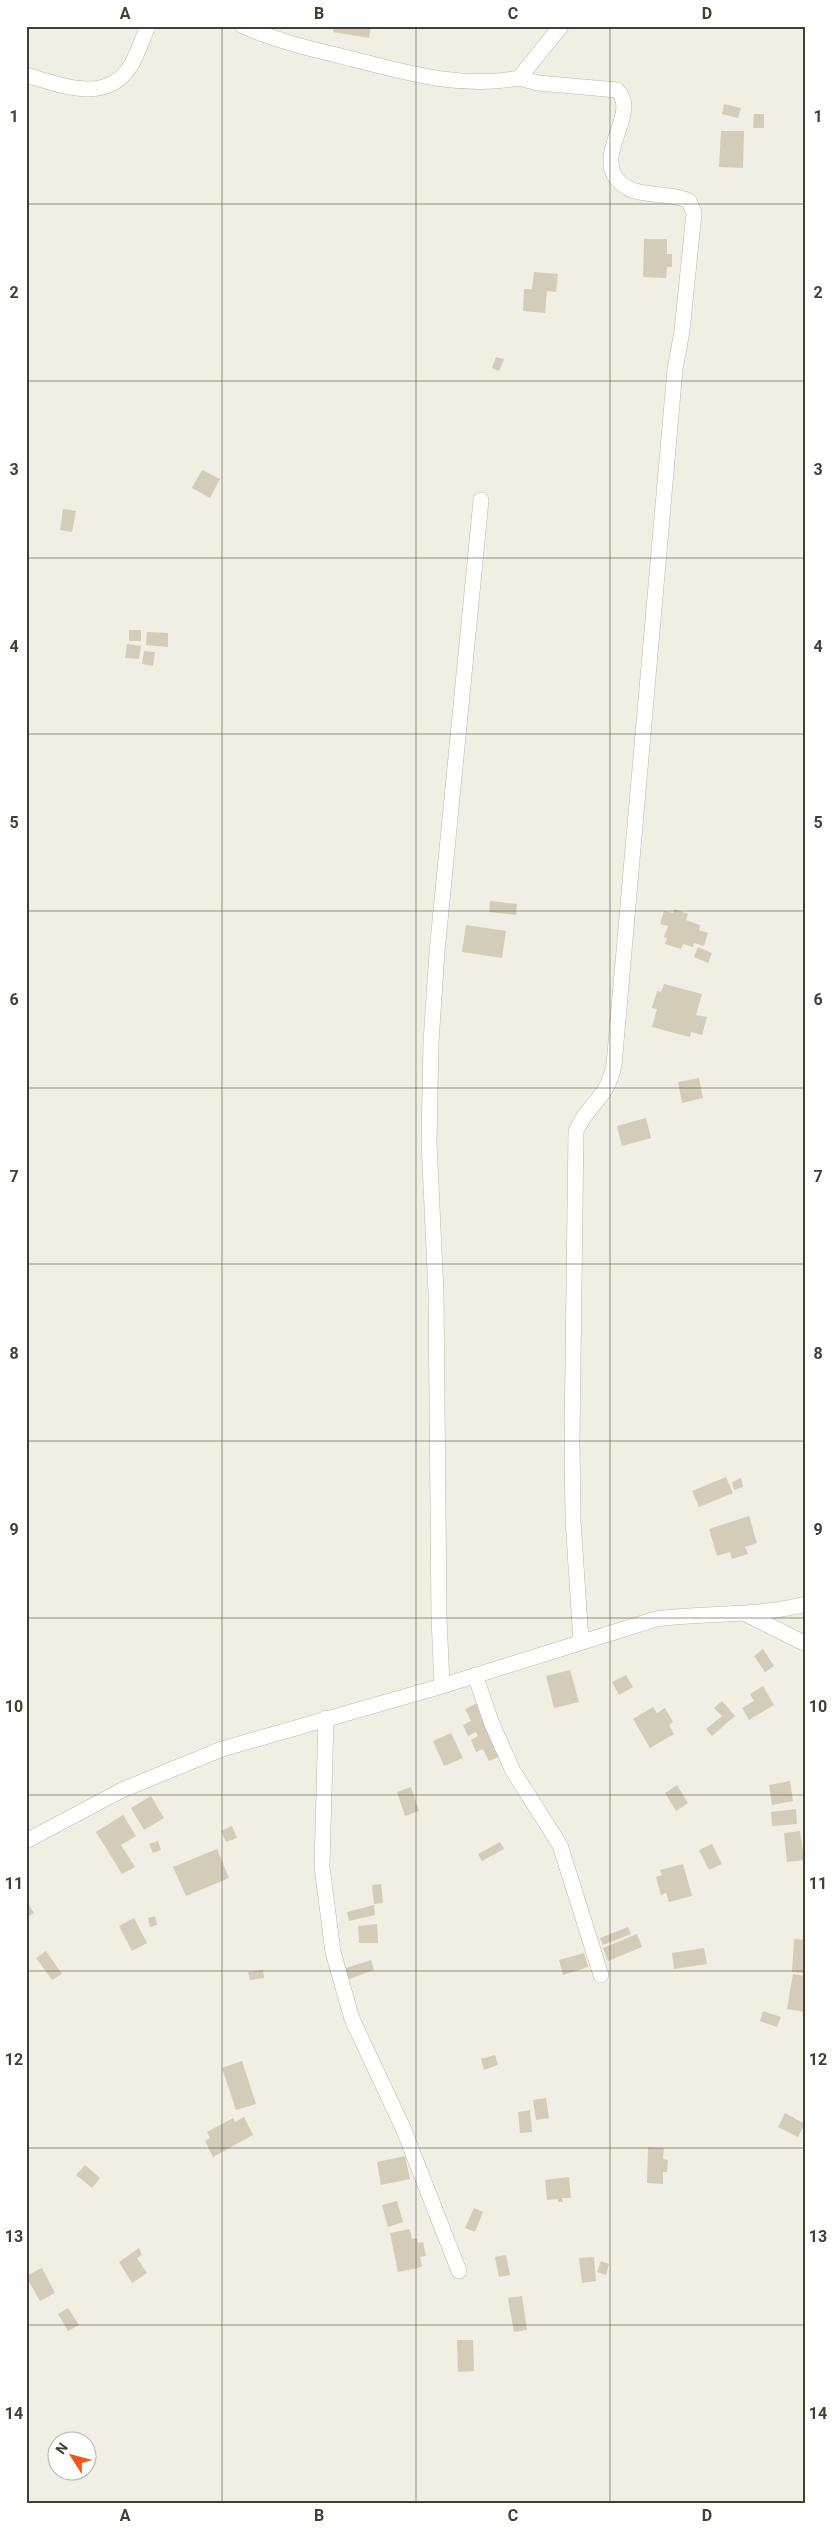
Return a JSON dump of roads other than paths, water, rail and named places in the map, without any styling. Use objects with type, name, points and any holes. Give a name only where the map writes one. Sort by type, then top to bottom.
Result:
[{"type":"street","points":[[26,75],[75,88],[96,91],[122,78],[131,65],[148,26]]},
{"type":"street","points":[[243,26],[275,40],[428,78],[475,83],[518,78],[538,83],[616,90],[624,98],[624,105],[612,146],[611,163],[614,174],[626,187],[637,191],[689,201],[694,212],[682,331],[675,369],[614,1065],[610,1083],[602,1096],[582,1117],[576,1131],[572,1439],[573,1520],[581,1641]]},
{"type":"street","points":[[518,78],[561,26]]},
{"type":"street","points":[[442,1686],[439,1617],[436,1293],[428,1142],[431,1042],[437,952],[481,500]]},
{"type":"street","points":[[26,1841],[122,1790],[222,1748],[442,1686],[656,1619],[686,1615],[744,1613],[806,1604]]},
{"type":"street","points":[[744,1613],[806,1644]]},
{"type":"street","points":[[475,1675],[492,1724],[513,1771],[525,1794],[560,1845],[601,1975]]},
{"type":"street","points":[[326,1718],[322,1867],[332,1952],[352,2019],[403,2128],[458,2271]]}]
